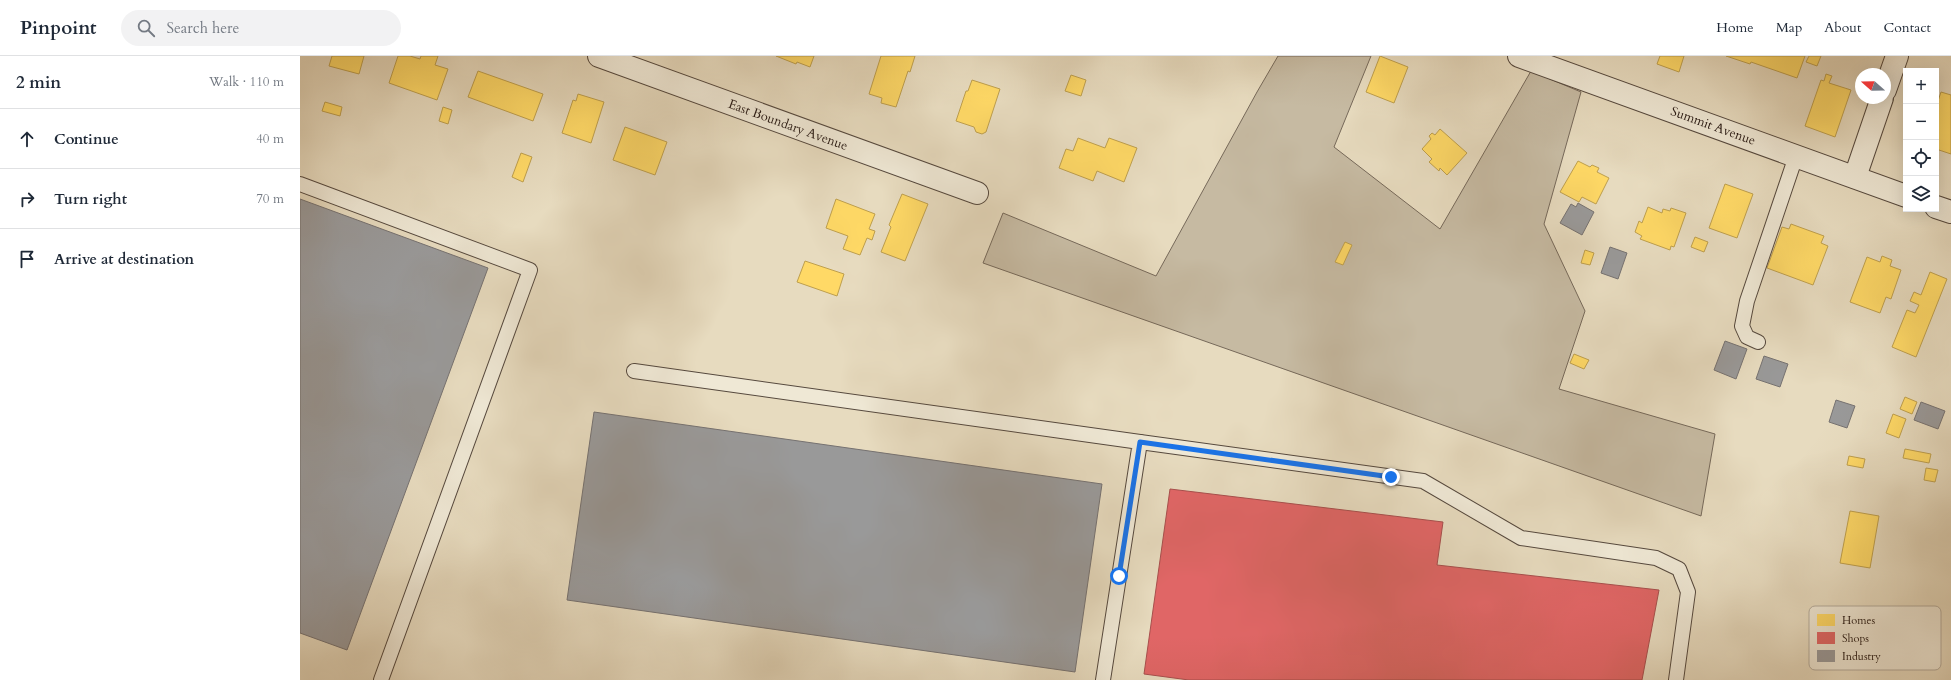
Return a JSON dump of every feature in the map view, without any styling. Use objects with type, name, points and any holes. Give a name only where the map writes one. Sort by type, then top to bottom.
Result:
[{"type":"street","name":"East Boundary Avenue","points":[[599,56],[977,194]]},
{"type":"street","name":"Summit Avenue","points":[[1519,56],[1903,195]]},
{"type":"street","points":[[1891,73],[1897,56]]},
{"type":"street","points":[[1855,177],[1880,104]]},
{"type":"street","points":[[1939,208],[1951,212]]},
{"type":"lane","points":[[1758,342],[1747,337],[1742,326],[1747,301],[1796,156]]},
{"type":"lane","points":[[300,184],[530,270],[381,680]]},
{"type":"lane","points":[[634,371],[1423,481],[1521,538],[1656,558],[1678,570],[1688,592],[1676,680]]},
{"type":"lane","points":[[1103,680],[1140,442]]},
{"type":"shaded area","points":[[1278,56],[1371,56],[1334,147],[1440,229],[1531,71],[1581,92],[1544,224],[1585,311],[1559,389],[1715,434],[1701,516],[983,263],[1003,213],[1156,276]]},
{"type":"building: Homes","points":[[332,56],[364,56],[359,74],[329,66]]},
{"type":"building: Homes","points":[[398,56],[410,56],[420,59],[421,56],[438,56],[435,65],[448,69],[437,100],[389,83]]},
{"type":"building: Homes","points":[[776,56],[814,56],[810,67],[797,62],[796,64]]},
{"type":"building: Homes","points":[[881,56],[915,56],[910,72],[908,71],[896,107],[881,103],[882,98],[869,94]]},
{"type":"building: Homes","points":[[1380,56],[1408,67],[1394,103],[1366,92]]},
{"type":"building: Homes","points":[[1660,56],[1684,56],[1679,72],[1657,64]]},
{"type":"building: Homes","points":[[1726,56],[1805,56],[1797,78],[1751,62],[1750,64]]},
{"type":"building: Homes","points":[[1809,56],[1821,56],[1817,66],[1806,62]]},
{"type":"building: Homes","points":[[478,71],[543,94],[533,121],[468,97]]},
{"type":"building: Homes","points":[[1826,74],[1832,76],[1829,83],[1851,90],[1835,137],[1805,126],[1821,80],[1824,81]]},
{"type":"building: Homes","points":[[1071,75],[1086,80],[1081,96],[1065,91]]},
{"type":"building: Homes","points":[[972,80],[1000,89],[986,132],[982,134],[976,132],[974,127],[956,121],[966,91],[968,91]]},
{"type":"building: Homes","points":[[1941,92],[1951,95],[1951,154],[1939,150],[1939,98]]},
{"type":"building: Homes","points":[[578,94],[604,102],[591,143],[562,133],[573,100],[576,101]]},
{"type":"building: Homes","points":[[325,102],[342,107],[340,116],[322,111]]},
{"type":"building: Homes","points":[[443,107],[452,110],[448,124],[439,121]]},
{"type":"building: Homes","points":[[625,127],[667,142],[655,175],[613,160]]},
{"type":"building: Homes","points":[[1440,129],[1467,153],[1447,175],[1440,168],[1439,171],[1429,162],[1432,159],[1422,149],[1431,139],[1429,136],[1432,133],[1435,135]]},
{"type":"building: Homes","points":[[1078,138],[1105,148],[1109,138],[1137,148],[1124,182],[1097,171],[1093,181],[1059,168],[1066,149],[1073,151]]},
{"type":"building: Homes","points":[[521,153],[532,157],[523,182],[512,177]]},
{"type":"building: Homes","points":[[1578,161],[1590,167],[1592,165],[1599,168],[1597,172],[1609,178],[1596,204],[1582,197],[1579,202],[1560,192]]},
{"type":"building: Homes","points":[[1725,184],[1753,194],[1737,238],[1709,228]]},
{"type":"building: Homes","points":[[902,194],[928,204],[905,261],[881,252],[891,227],[889,225]]},
{"type":"building: Homes","points":[[836,199],[875,214],[869,229],[875,231],[872,240],[867,238],[860,255],[843,249],[848,236],[826,228]]},
{"type":"building: Homes","points":[[1648,207],[1662,213],[1663,209],[1670,211],[1671,208],[1686,213],[1674,247],[1671,246],[1670,250],[1640,239],[1642,236],[1635,232],[1639,221],[1642,223]]},
{"type":"building: Homes","points":[[1791,224],[1824,236],[1821,243],[1828,246],[1813,285],[1767,268],[1782,227],[1789,229]]},
{"type":"building: Homes","points":[[1695,237],[1708,242],[1704,252],[1691,247]]},
{"type":"building: Homes","points":[[1345,242],[1352,245],[1343,265],[1335,262]]},
{"type":"building: Homes","points":[[1585,250],[1594,253],[1590,265],[1581,263]]},
{"type":"building: Homes","points":[[1882,256],[1892,260],[1890,266],[1901,270],[1891,299],[1886,297],[1880,313],[1850,302],[1867,257],[1880,262]]},
{"type":"building: Homes","points":[[805,261],[844,274],[837,296],[797,282]]},
{"type":"building: Homes","points":[[1930,272],[1947,279],[1916,357],[1892,347],[1907,310],[1915,313],[1919,305],[1910,301],[1914,292],[1921,295]]},
{"type":"building: Homes","points":[[1574,354],[1589,360],[1584,369],[1570,363]]},
{"type":"building: Homes","points":[[1905,397],[1917,402],[1912,414],[1900,409]]},
{"type":"building: Homes","points":[[1893,414],[1906,419],[1899,438],[1886,433]]},
{"type":"building: Homes","points":[[1905,449],[1931,454],[1929,463],[1903,458]]},
{"type":"building: Homes","points":[[1849,456],[1865,459],[1863,468],[1847,465]]},
{"type":"building: Homes","points":[[1926,468],[1938,470],[1935,482],[1924,480]]},
{"type":"building: Homes","points":[[1850,511],[1879,516],[1870,568],[1840,563]]},
{"type":"building: Shops","points":[[1170,489],[1443,522],[1437,565],[1659,590],[1642,680],[1189,680],[1144,674]]},
{"type":"building: Industry","points":[[300,199],[488,268],[347,650],[300,633]]},
{"type":"building: Industry","points":[[1578,203],[1594,212],[1582,235],[1560,223],[1571,204],[1576,207]]},
{"type":"building: Industry","points":[[1610,247],[1627,253],[1618,279],[1601,273]]},
{"type":"building: Industry","points":[[1725,341],[1747,349],[1736,379],[1714,370]]},
{"type":"building: Industry","points":[[1764,356],[1788,364],[1780,387],[1756,379]]},
{"type":"building: Industry","points":[[1836,400],[1855,406],[1847,428],[1829,422]]},
{"type":"building: Industry","points":[[1921,402],[1945,411],[1938,429],[1914,420]]},
{"type":"building: Industry","points":[[594,412],[1102,484],[1075,672],[567,600]]},
{"type":"route","points":[[1119,576],[1140,442],[1391,477]]}]
